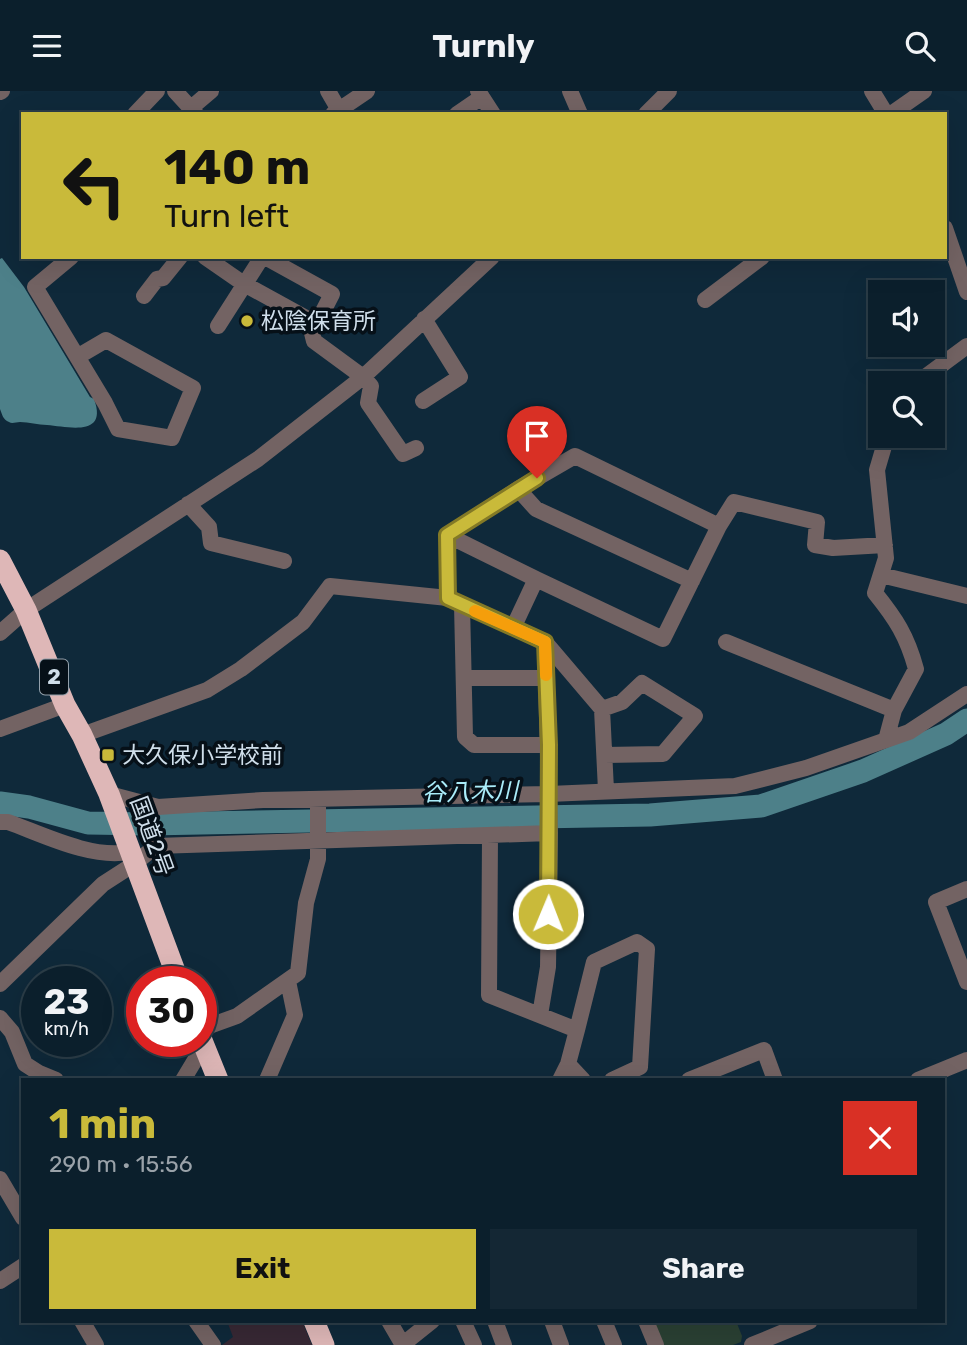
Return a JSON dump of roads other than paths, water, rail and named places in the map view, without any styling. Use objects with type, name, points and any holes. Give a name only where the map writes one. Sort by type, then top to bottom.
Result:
[{"type":"highway","name":"国道2号","points":[[0,559],[26,610],[65,705],[82,734],[109,795],[174,966]]},
{"type":"highway","points":[[209,1057],[217,1078]]},
{"type":"highway","points":[[315,1323],[324,1345]]},
{"type":"street","points":[[137,112],[157,91]]},
{"type":"street","points":[[175,91],[193,111],[211,91]]},
{"type":"street","points":[[328,91],[336,112],[367,91]]},
{"type":"street","points":[[570,91],[579,112]]},
{"type":"street","points":[[872,91],[887,112]]},
{"type":"street","points":[[891,112],[924,91]]},
{"type":"street","points":[[648,112],[664,93]]},
{"type":"street","points":[[459,112],[480,94],[492,112]]},
{"type":"street","points":[[947,234],[967,292]]},
{"type":"street","points":[[69,259],[35,287],[118,429],[172,439],[193,388],[106,340],[77,357]]},
{"type":"street","points":[[144,296],[178,259]]},
{"type":"street","points":[[208,259],[244,284],[317,324]]},
{"type":"street","points":[[218,326],[263,259]]},
{"type":"street","points":[[268,259],[332,294],[312,333],[314,341],[363,377],[371,386],[368,403],[403,454],[416,448]]},
{"type":"street","points":[[0,633],[26,610],[258,459],[363,377],[490,259]]},
{"type":"street","points":[[705,300],[759,259]]},
{"type":"street","points":[[422,401],[460,377],[424,319]]},
{"type":"street","points":[[933,371],[967,346]]},
{"type":"street","points":[[883,448],[877,470],[886,558],[875,593],[898,622],[910,646],[916,669],[894,710],[886,740]]},
{"type":"street","points":[[447,535],[575,456],[719,526]]},
{"type":"street","points":[[518,489],[537,509],[692,581]]},
{"type":"street","points":[[447,535],[663,639],[719,526],[734,502],[817,522],[815,545],[833,548],[886,545]]},
{"type":"street","points":[[188,504],[209,527],[211,543],[284,561]]},
{"type":"street","points":[[447,535],[464,678],[465,737],[474,745],[549,745]]},
{"type":"street","points":[[881,575],[967,596]]},
{"type":"street","points":[[513,628],[536,579]]},
{"type":"street","points":[[82,734],[206,690],[242,669],[303,622],[330,586],[455,602],[545,642],[602,709],[606,790]]},
{"type":"street","points":[[540,1015],[548,967],[550,833],[545,642]]},
{"type":"street","points":[[726,642],[894,710]]},
{"type":"street","points":[[464,678],[546,678]]},
{"type":"street","points":[[602,709],[622,702],[642,683],[695,716],[663,754],[605,755]]},
{"type":"street","points":[[109,795],[158,807],[263,800],[549,794],[735,786],[807,768],[909,731],[967,694]]},
{"type":"street","points":[[0,729],[65,705]]},
{"type":"street","points":[[217,1029],[298,973],[306,903],[318,859],[318,799]]},
{"type":"street","points":[[0,823],[8,822],[93,852],[132,858]]},
{"type":"street","points":[[2,979],[132,858],[156,846],[550,833]]},
{"type":"street","points":[[490,835],[489,995],[577,1030]]},
{"type":"street","points":[[967,888],[936,902],[967,982]]},
{"type":"street","points":[[561,1078],[568,1064],[594,962],[637,942],[647,949],[640,1067],[616,1078]]},
{"type":"street","points":[[268,1078],[295,1015],[288,981]]},
{"type":"street","points":[[0,1018],[12,1032],[25,1064],[51,1078]]},
{"type":"street","points":[[694,1078],[764,1050],[774,1078]]},
{"type":"street","points":[[184,1078],[193,1057]]},
{"type":"street","points":[[923,1078],[967,1060]]},
{"type":"street","points":[[568,1064],[581,1078]]},
{"type":"street","points":[[0,1179],[21,1215]]},
{"type":"street","points":[[0,1281],[21,1267]]},
{"type":"street","points":[[83,1323],[96,1345]]},
{"type":"street","points":[[197,1323],[213,1345]]},
{"type":"street","points":[[390,1323],[403,1345],[430,1323]]},
{"type":"street","points":[[464,1323],[474,1345]]},
{"type":"street","points":[[496,1323],[504,1345]]},
{"type":"street","points":[[553,1323],[561,1345]]},
{"type":"street","points":[[605,1323],[614,1345]]},
{"type":"street","points":[[647,1323],[656,1345]]},
{"type":"street","points":[[752,1345],[805,1323]]},
{"type":"waterway","name":"谷八木川","points":[[0,803],[29,807],[88,823],[147,824],[650,815],[761,806],[863,771],[946,734],[967,720]]},
{"type":"place","name":"松陰保育所","points":[[247,321]]},
{"type":"place","name":"大久保小学校前","points":[[108,755]]}]
